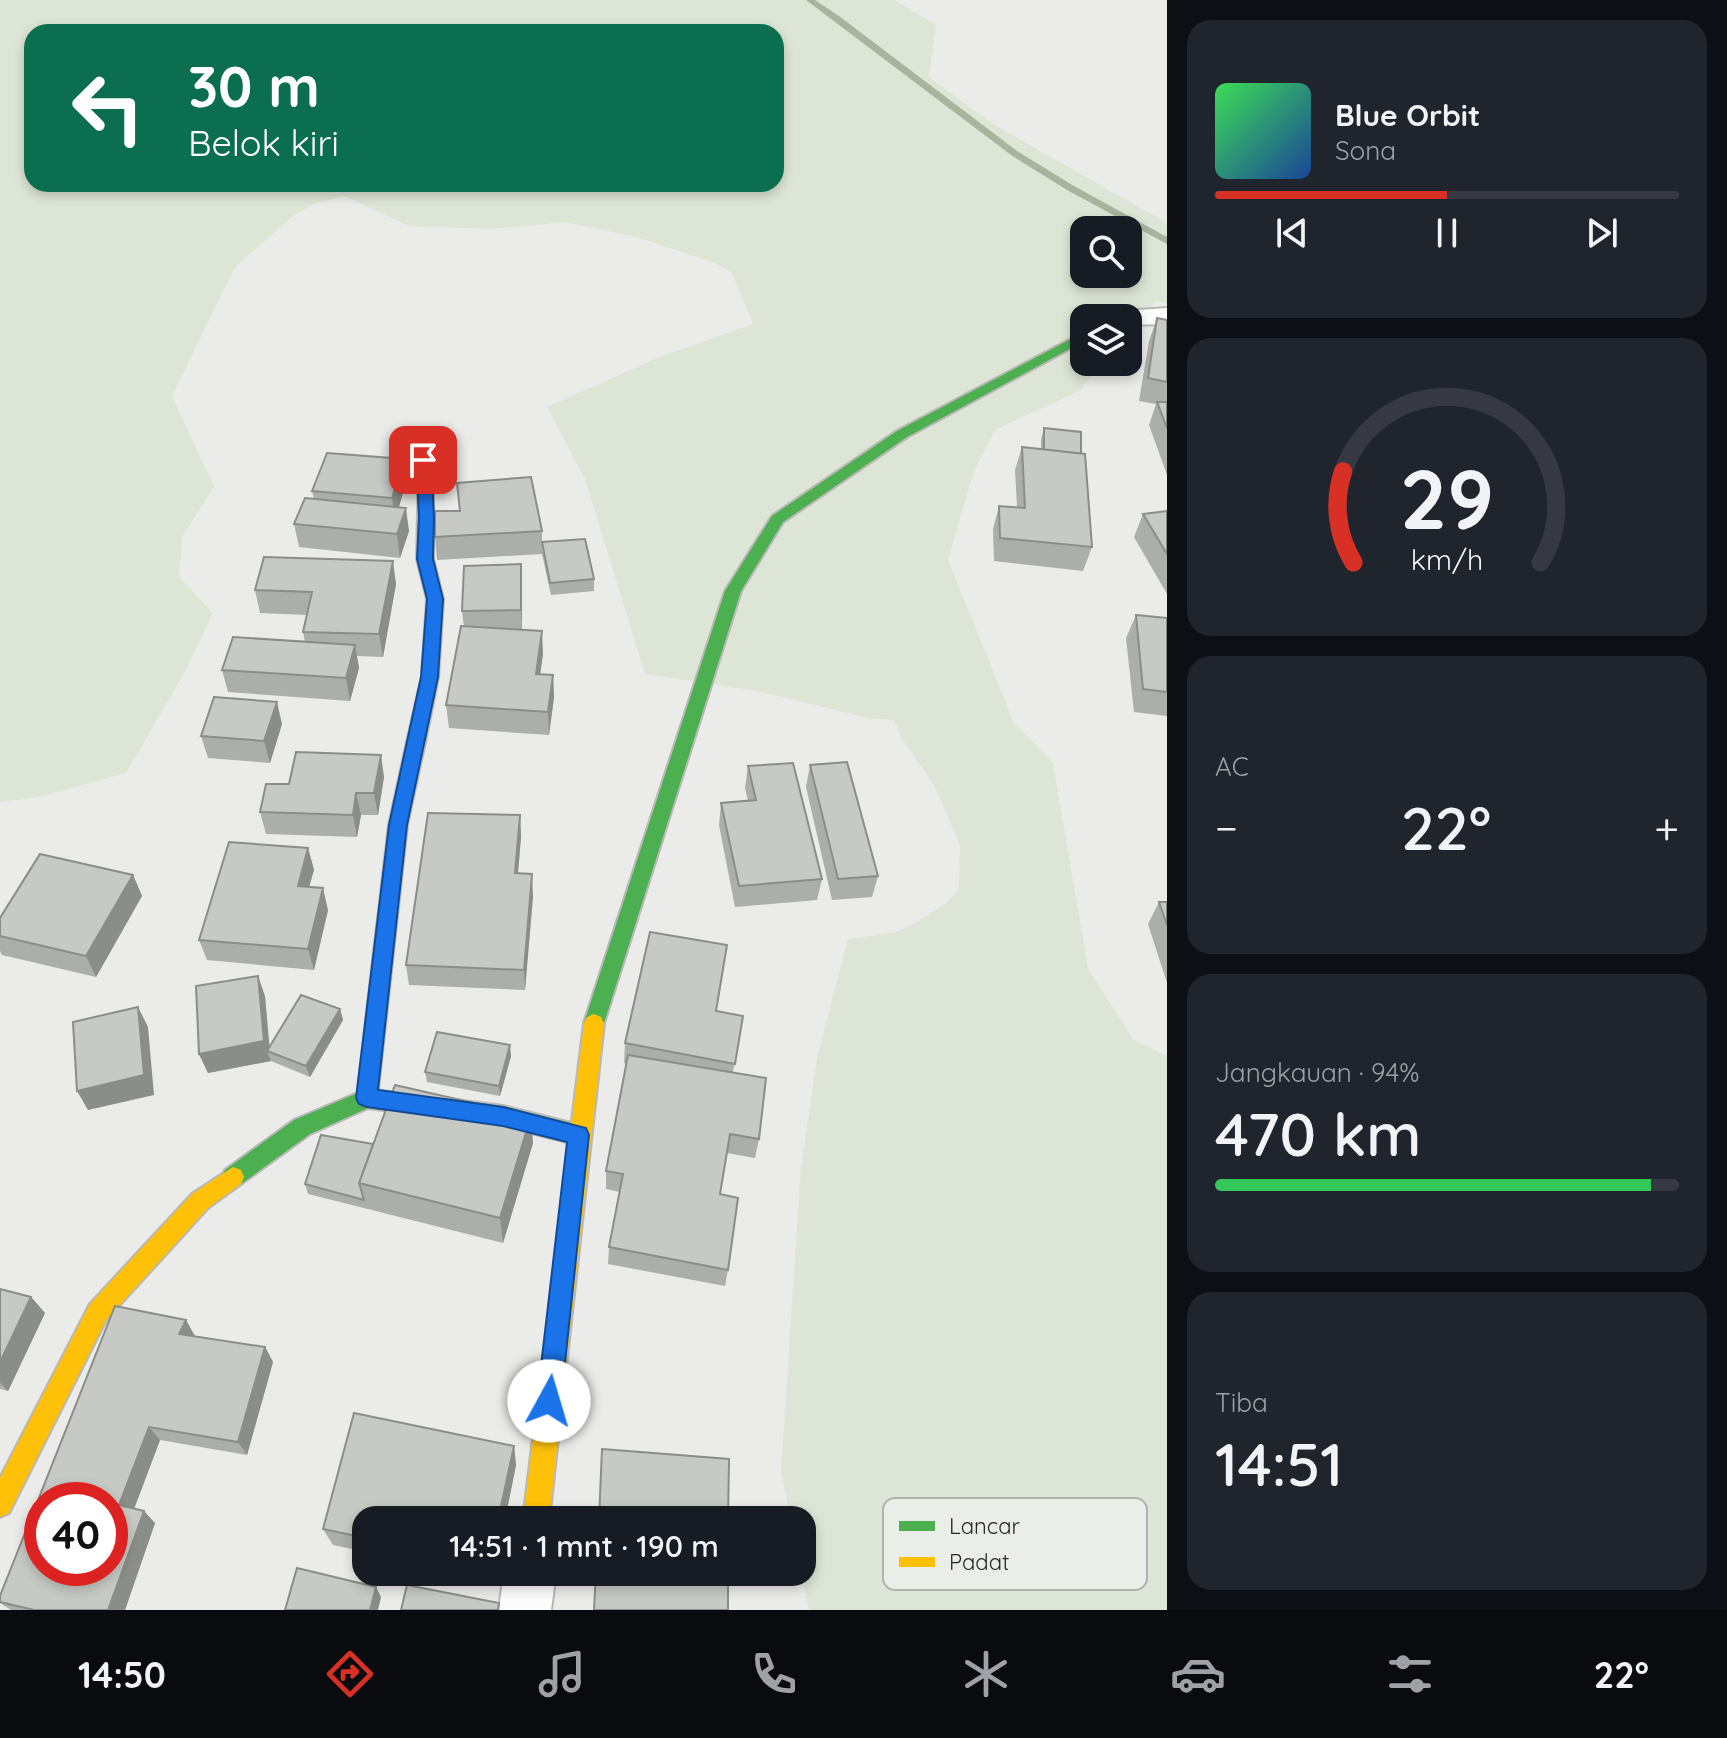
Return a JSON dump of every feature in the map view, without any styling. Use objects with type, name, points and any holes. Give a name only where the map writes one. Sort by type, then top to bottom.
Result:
[{"type":"street","points":[[1142,317],[1167,316]]},
{"type":"street","points":[[538,1506],[595,1014],[666,807],[733,591],[777,519],[902,434],[1070,344]]},
{"type":"street","points":[[367,1098],[398,825],[430,677],[435,599],[425,559],[427,517],[423,460]]},
{"type":"street","points":[[0,1504],[98,1312],[200,1201],[302,1127],[367,1098],[503,1116],[579,1135]]},
{"type":"street","points":[[525,1610],[528,1586]]},
{"type":"green space","points":[[0,0],[894,0],[936,25],[929,77],[991,123],[1167,223],[1167,303],[1156,302],[1142,317],[1142,304],[1070,304],[1070,376],[1092,376],[1081,390],[995,430],[974,471],[948,560],[1014,723],[1053,763],[1088,969],[1134,1040],[1167,1056],[1167,1610],[809,1610],[804,1586],[816,1586],[816,1506],[788,1506],[781,1471],[801,1168],[817,1058],[848,939],[892,933],[912,925],[945,904],[959,889],[960,845],[934,785],[902,739],[894,720],[868,718],[757,691],[645,674],[585,479],[547,407],[657,358],[753,324],[732,273],[715,263],[636,237],[565,222],[491,229],[409,226],[344,196],[313,204],[292,217],[235,267],[172,396],[214,487],[182,537],[179,577],[213,613],[186,670],[126,773],[39,797],[0,802]]},
{"type":"building","points":[[1157,318],[1167,320],[1167,382],[1148,378]]},
{"type":"building","points":[[1157,402],[1167,402],[1167,428]]},
{"type":"building","points":[[1044,428],[1081,432],[1081,454],[1044,450]]},
{"type":"building","points":[[1022,447],[1085,454],[1092,547],[1000,538],[999,506],[1025,508]]},
{"type":"building","points":[[327,453],[404,459],[392,498],[312,491]]},
{"type":"building","points":[[531,477],[542,531],[435,537],[435,511],[460,511],[457,483]]},
{"type":"building","points":[[305,498],[406,508],[397,534],[294,524]]},
{"type":"building","points":[[1167,511],[1167,554],[1143,514]]},
{"type":"building","points":[[585,539],[594,579],[550,583],[542,542]]},
{"type":"building","points":[[264,557],[393,561],[379,634],[303,632],[312,592],[255,590]]},
{"type":"building","points":[[521,564],[521,610],[462,611],[464,566]]},
{"type":"building","points":[[1136,615],[1167,618],[1167,692],[1143,689]]},
{"type":"building","points":[[461,626],[542,631],[536,674],[553,675],[548,712],[446,705]]},
{"type":"building","points":[[233,637],[355,645],[346,678],[222,670]]},
{"type":"building","points":[[214,697],[277,702],[264,741],[201,736]]},
{"type":"building","points":[[296,752],[381,755],[374,793],[356,793],[353,815],[260,812],[266,784],[289,784]]},
{"type":"building","points":[[847,762],[878,876],[838,879],[810,765]]},
{"type":"building","points":[[793,763],[822,879],[739,886],[721,803],[756,800],[748,766]]},
{"type":"building","points":[[428,813],[520,815],[515,873],[532,874],[524,970],[406,965]]},
{"type":"building","points":[[229,842],[308,848],[298,886],[323,888],[308,949],[199,940]]},
{"type":"building","points":[[40,854],[133,875],[86,956],[0,936],[0,918]]},
{"type":"building","points":[[1159,902],[1167,902],[1167,925]]},
{"type":"building","points":[[650,932],[727,945],[716,1011],[743,1016],[735,1064],[625,1043]]},
{"type":"building","points":[[258,976],[264,1041],[199,1054],[196,986]]},
{"type":"building","points":[[301,995],[340,1009],[306,1066],[267,1051]]},
{"type":"building","points":[[138,1007],[144,1075],[77,1091],[73,1022]]},
{"type":"building","points":[[437,1032],[510,1045],[499,1086],[425,1072]]},
{"type":"building","points":[[628,1055],[766,1078],[759,1139],[730,1134],[720,1194],[738,1198],[728,1270],[609,1247],[623,1174],[606,1171]]},
{"type":"building","points":[[395,1085],[531,1116],[500,1218],[359,1183]]},
{"type":"building","points":[[321,1135],[373,1144],[359,1183],[364,1200],[305,1184]]},
{"type":"building","points":[[0,1289],[31,1297],[0,1362]]},
{"type":"building","points":[[115,1306],[186,1320],[179,1334],[265,1347],[238,1442],[149,1427],[128,1482],[45,1482]]},
{"type":"building","points":[[354,1413],[514,1446],[501,1506],[352,1506],[352,1535],[323,1529]]},
{"type":"building","points":[[602,1449],[729,1459],[728,1506],[600,1506]]},
{"type":"building","points":[[128,1507],[144,1511],[128,1555]]},
{"type":"building","points":[[24,1535],[24,1586],[117,1586],[108,1610],[34,1610],[0,1602]]},
{"type":"building","points":[[297,1568],[352,1581],[352,1586],[376,1587],[370,1610],[285,1610]]},
{"type":"building","points":[[407,1586],[499,1603],[498,1610],[401,1610]]},
{"type":"building","points":[[595,1586],[728,1586],[728,1610],[594,1610]]},
{"type":"waterway","points":[[810,0],[1014,153],[1070,188],[1167,241]]},
{"type":"traffic: fast","points":[[594,1023],[733,591],[777,519],[902,434],[1070,344]]},
{"type":"traffic: fast","points":[[416,742],[430,677],[435,599],[425,559],[426,468],[423,460]]},
{"type":"traffic: fast","points":[[233,1177],[302,1127],[367,1098],[503,1116],[579,1135]]},
{"type":"traffic: slow","points":[[367,1098],[398,825],[416,742]]},
{"type":"traffic: slow","points":[[538,1506],[594,1023]]},
{"type":"traffic: slow","points":[[0,1504],[98,1312],[200,1201],[233,1177]]},
{"type":"route","points":[[423,460],[426,468],[427,517],[425,559],[435,599],[430,677],[398,825],[367,1098],[503,1116],[579,1135],[549,1401]]}]
